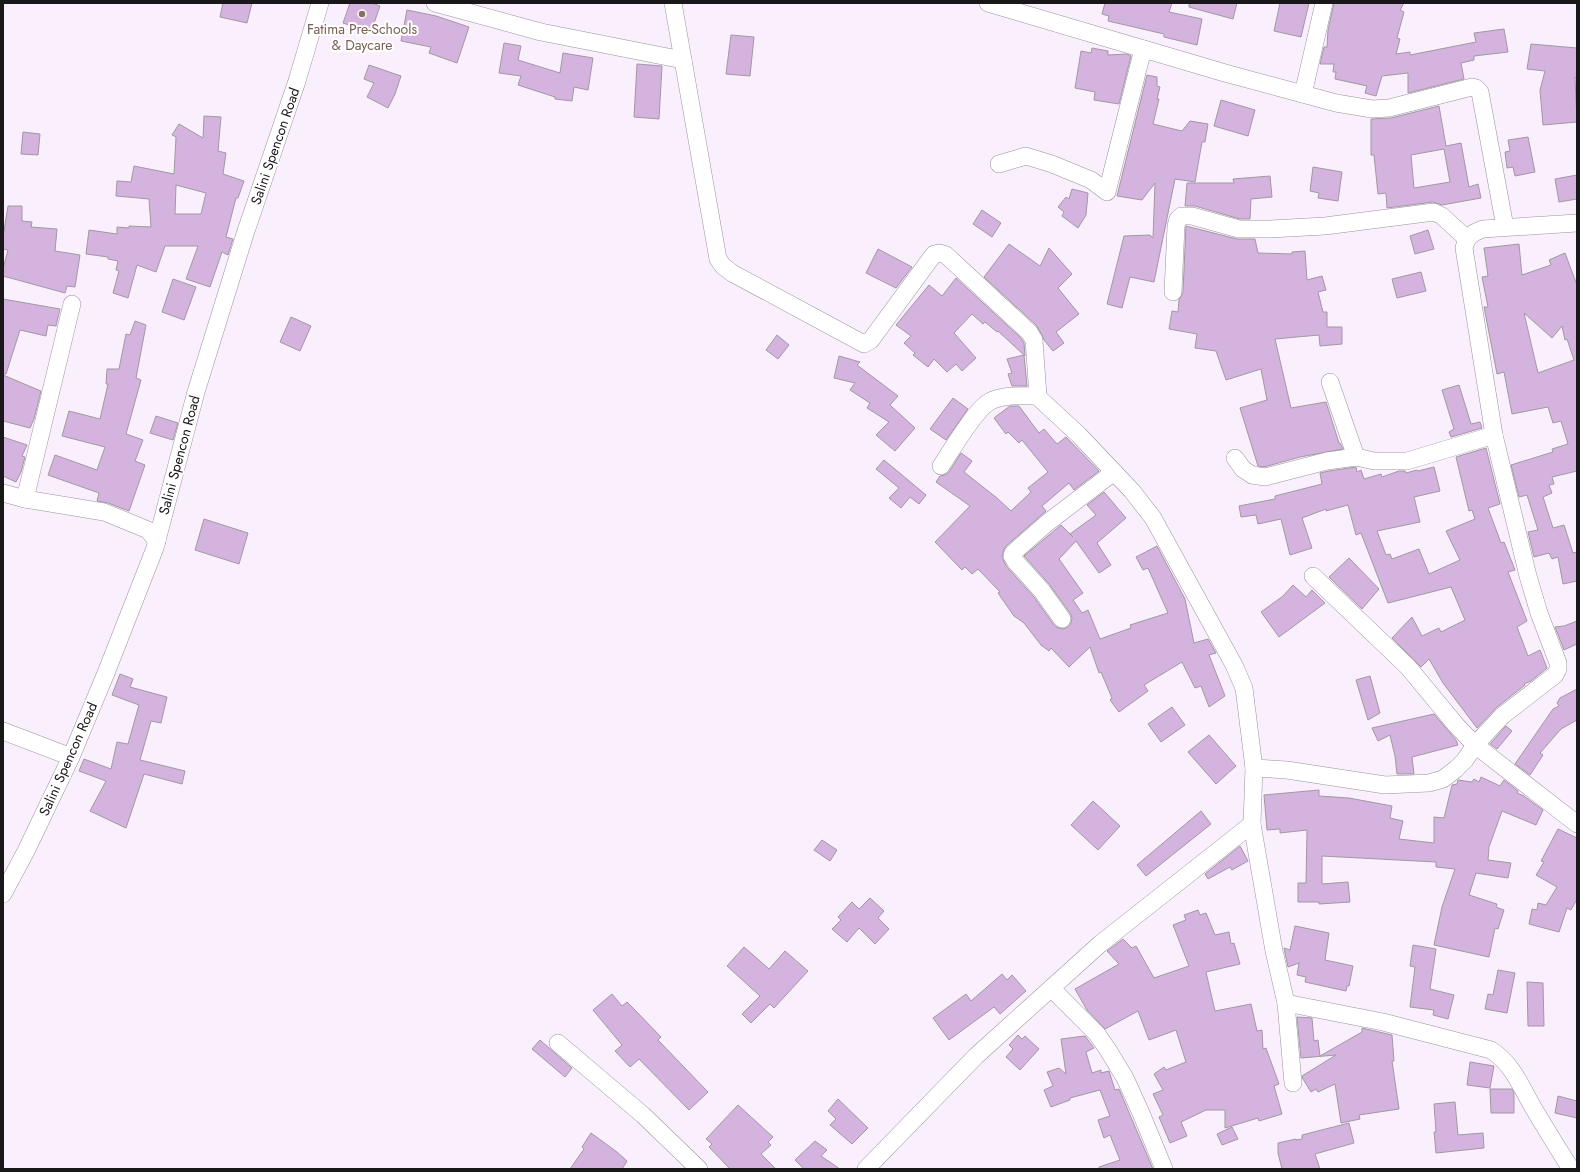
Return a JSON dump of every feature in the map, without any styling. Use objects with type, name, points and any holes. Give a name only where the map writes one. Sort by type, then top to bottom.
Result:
[{"type":"street","name":"Salini Spencon Road","points":[[3,894],[26,851],[71,757],[106,673],[157,542],[203,369],[245,234],[297,81],[320,3]]},
{"type":"street","points":[[435,3],[541,32],[683,60]]},
{"type":"street","points":[[673,3],[718,259],[723,266],[732,273],[864,344],[871,340],[934,254],[940,253],[946,255],[1029,332],[1034,340],[1038,396],[1043,403],[1079,435],[1132,491],[1153,518],[1234,665],[1244,688],[1254,768],[1252,824],[1274,951],[1286,1003],[1292,1083]]},
{"type":"street","points":[[988,3],[1303,94],[1336,103],[1372,110],[1427,99],[1472,87],[1476,88],[1480,92],[1505,227]]},
{"type":"street","points":[[1303,94],[1324,3]]},
{"type":"street","points":[[999,164],[1026,156],[1052,164],[1091,180],[1107,192],[1143,49]]},
{"type":"street","points":[[1173,292],[1176,226],[1181,216],[1192,216],[1239,229],[1270,229],[1325,226],[1434,212],[1442,216],[1466,239]]},
{"type":"street","points":[[1254,768],[1287,770],[1386,785],[1429,783],[1443,779],[1465,760],[1475,745],[1502,716],[1555,675],[1558,669],[1558,663],[1539,613],[1528,576],[1494,435],[1464,248],[1466,239],[1473,232],[1483,228],[1577,223]]},
{"type":"street","points":[[25,499],[72,304]]},
{"type":"street","points":[[1330,382],[1356,456]]},
{"type":"street","points":[[941,466],[975,416],[989,402],[1007,397],[1038,396]]},
{"type":"street","points":[[1235,458],[1243,469],[1252,475],[1265,477],[1356,456],[1374,461],[1407,461],[1494,435]]},
{"type":"street","points":[[1062,619],[1042,591],[1015,562],[1012,556],[1013,553],[1047,523],[1114,472]]},
{"type":"street","points":[[3,493],[25,499],[104,512],[148,530],[157,542]]},
{"type":"street","points":[[1313,576],[1408,667],[1456,725],[1475,745],[1577,824]]},
{"type":"street","points":[[3,731],[71,757]]},
{"type":"street","points":[[866,1169],[976,1056],[1100,944],[1252,824]]},
{"type":"street","points":[[1051,988],[1097,1034],[1108,1050],[1125,1078],[1164,1169]]},
{"type":"street","points":[[1286,1003],[1383,1022],[1491,1050],[1509,1064],[1533,1108],[1571,1169]]},
{"type":"street","points":[[558,1043],[643,1115],[699,1169]]},
{"type":"building","points":[[223,3],[252,3],[247,23],[220,17]]},
{"type":"building","points":[[350,3],[372,3],[380,6],[371,32],[343,23]]},
{"type":"building","points":[[1105,3],[1172,3],[1169,12],[1202,19],[1197,45],[1164,37],[1164,34],[1108,21],[1109,16],[1102,14]]},
{"type":"building","points":[[1189,3],[1237,3],[1233,19],[1189,7]]},
{"type":"building","points":[[1280,3],[1309,3],[1301,37],[1274,31]]},
{"type":"building","points":[[1334,3],[1404,3],[1400,10],[1404,12],[1397,38],[1400,39],[1396,54],[1410,52],[1410,55],[1476,42],[1474,33],[1504,29],[1508,52],[1474,56],[1474,60],[1461,63],[1464,79],[1408,93],[1408,73],[1382,76],[1376,96],[1365,93],[1367,86],[1335,79],[1336,72],[1333,72],[1334,64],[1320,64],[1324,47],[1327,47],[1328,30]]},
{"type":"building","points":[[407,10],[436,16],[469,27],[457,63],[429,53],[431,47],[401,41]]},
{"type":"building","points":[[731,35],[754,37],[750,76],[726,74]]},
{"type":"building","points":[[504,43],[521,46],[518,60],[560,73],[563,53],[593,58],[588,90],[574,87],[572,101],[555,99],[555,97],[518,85],[521,76],[499,73]]},
{"type":"building","points":[[1531,44],[1577,48],[1577,78],[1575,77],[1577,122],[1543,125],[1540,90],[1545,71],[1527,69]]},
{"type":"building","points":[[1092,48],[1108,51],[1108,55],[1127,54],[1131,56],[1119,104],[1094,100],[1095,92],[1075,88],[1081,51],[1091,53]]},
{"type":"building","points":[[637,64],[662,66],[659,119],[634,117]]},
{"type":"building","points":[[369,65],[401,76],[395,94],[388,108],[367,97],[374,83],[364,79]]},
{"type":"building","points":[[1147,75],[1157,77],[1157,86],[1160,87],[1157,99],[1159,99],[1153,124],[1182,131],[1190,121],[1208,124],[1205,142],[1202,142],[1195,182],[1175,179],[1154,282],[1130,277],[1122,308],[1107,304],[1124,236],[1150,235],[1153,238],[1155,183],[1142,200],[1117,196]]},
{"type":"building","points":[[1221,100],[1255,110],[1248,136],[1214,126]]},
{"type":"building","points":[[1439,106],[1446,146],[1461,143],[1469,187],[1478,184],[1481,198],[1442,205],[1433,202],[1387,208],[1386,193],[1378,194],[1374,155],[1371,155],[1371,119],[1391,118]],"holes":[[[1444,149],[1450,182],[1414,188],[1411,155]]]},
{"type":"building","points":[[204,116],[221,117],[218,151],[226,153],[223,174],[244,181],[238,198],[236,198],[226,237],[233,239],[228,255],[222,252],[210,287],[186,279],[198,246],[165,246],[156,272],[137,265],[128,298],[113,293],[119,271],[116,270],[118,261],[108,259],[108,257],[86,254],[89,230],[117,234],[117,227],[151,227],[149,199],[116,196],[117,181],[131,182],[134,166],[174,174],[176,137],[172,135],[179,124],[203,138]],"holes":[[[176,185],[206,193],[201,214],[175,214]]]},
{"type":"building","points":[[23,132],[40,134],[38,155],[21,154]]},
{"type":"building","points":[[1528,137],[1535,172],[1515,176],[1513,167],[1507,168],[1505,152],[1510,151],[1508,140]]},
{"type":"building","points":[[1313,167],[1342,172],[1338,201],[1318,198],[1319,193],[1310,191]]},
{"type":"building","points":[[1577,175],[1577,199],[1559,202],[1555,179]]},
{"type":"building","points":[[1270,176],[1272,197],[1251,199],[1250,219],[1240,219],[1195,206],[1185,206],[1187,183],[1234,183],[1233,179]]},
{"type":"building","points":[[1072,189],[1088,193],[1086,215],[1078,228],[1062,216],[1064,212],[1058,207],[1066,197],[1069,199]]},
{"type":"building","points":[[8,206],[22,206],[22,221],[32,222],[31,227],[57,229],[55,251],[80,255],[75,287],[67,286],[65,293],[3,276],[3,269],[8,250],[3,249],[3,237]]},
{"type":"building","points":[[982,210],[1001,223],[992,237],[973,224]]},
{"type":"building","points":[[1186,226],[1237,239],[1255,239],[1258,253],[1292,254],[1292,252],[1305,251],[1307,280],[1322,276],[1326,290],[1318,292],[1323,312],[1327,312],[1327,327],[1342,327],[1342,344],[1320,346],[1319,335],[1275,339],[1291,408],[1326,402],[1339,443],[1343,449],[1300,457],[1264,467],[1258,466],[1240,408],[1267,400],[1261,369],[1226,380],[1216,351],[1195,348],[1197,334],[1169,329],[1172,311],[1178,312],[1179,300],[1183,292]]},
{"type":"building","points":[[1428,230],[1434,249],[1415,254],[1410,236]]},
{"type":"building","points":[[1009,244],[1040,266],[1049,248],[1072,274],[1058,288],[1079,314],[1056,332],[1064,343],[1053,351],[1044,340],[1036,325],[984,277]]},
{"type":"building","points":[[1519,244],[1522,275],[1551,265],[1549,260],[1565,253],[1577,285],[1577,471],[1552,477],[1554,484],[1549,485],[1552,493],[1543,497],[1553,528],[1564,525],[1573,553],[1577,552],[1577,581],[1563,584],[1558,557],[1552,559],[1549,553],[1534,557],[1528,532],[1538,530],[1527,495],[1519,497],[1511,465],[1553,452],[1552,449],[1568,444],[1561,421],[1553,423],[1548,407],[1512,414],[1504,372],[1497,374],[1484,307],[1488,307],[1482,277],[1488,276],[1484,248]],"holes":[[[1524,313],[1552,338],[1562,326],[1565,340],[1567,339],[1574,360],[1538,373]]]},
{"type":"building","points":[[878,249],[912,267],[896,288],[866,273]]},
{"type":"building","points":[[1421,272],[1426,291],[1397,298],[1392,279]]},
{"type":"building","points":[[956,278],[1021,338],[1024,343],[1025,356],[998,331],[997,332],[985,322],[983,324],[972,314],[954,333],[976,358],[962,371],[956,364],[947,372],[934,359],[928,367],[913,355],[915,353],[904,343],[911,336],[896,325],[929,285],[942,296]]},
{"type":"building","points":[[173,279],[196,287],[184,320],[162,312]]},
{"type":"building","points":[[3,299],[60,309],[56,326],[48,325],[46,336],[20,330],[6,374],[3,374]]},
{"type":"building","points":[[291,317],[311,326],[300,351],[280,342]]},
{"type":"building","points":[[135,321],[146,325],[136,378],[141,380],[126,434],[143,440],[135,461],[145,465],[129,511],[108,503],[97,501],[99,493],[48,475],[55,455],[97,470],[105,447],[62,436],[69,411],[100,419],[108,384],[106,384],[107,369],[119,369],[126,334],[130,335]]},
{"type":"building","points":[[777,335],[789,345],[778,359],[766,350]]},
{"type":"building","points":[[1024,355],[1027,386],[1012,386],[1008,374],[1012,373],[1007,359]]},
{"type":"building","points":[[839,356],[860,362],[857,365],[898,396],[890,405],[915,428],[895,451],[876,435],[889,422],[867,408],[870,403],[850,390],[855,383],[834,378]]},
{"type":"building","points":[[3,375],[41,391],[34,419],[30,428],[3,421]]},
{"type":"building","points":[[1459,385],[1471,424],[1480,422],[1482,428],[1451,437],[1449,432],[1454,429],[1442,390]]},
{"type":"building","points":[[953,398],[968,409],[946,440],[930,429]]},
{"type":"building","points":[[1010,406],[1019,406],[1039,433],[1044,429],[1057,444],[1066,437],[1099,471],[1074,490],[1069,483],[1042,506],[1046,511],[1004,549],[1002,557],[1006,566],[1034,597],[1054,625],[1063,629],[1068,627],[1072,618],[1070,613],[1049,584],[1024,556],[1061,525],[1070,534],[1096,515],[1087,505],[1104,492],[1126,518],[1097,543],[1111,565],[1099,573],[1076,541],[1059,559],[1083,593],[1073,600],[1082,613],[1088,610],[1100,639],[1131,628],[1130,625],[1168,613],[1148,568],[1143,570],[1136,557],[1157,546],[1185,599],[1194,643],[1208,639],[1216,653],[1209,655],[1225,696],[1209,707],[1201,686],[1195,688],[1182,662],[1144,685],[1148,691],[1119,712],[1110,700],[1112,698],[1101,672],[1099,673],[1090,647],[1069,667],[1051,648],[1049,651],[1041,645],[1024,623],[1014,616],[998,593],[1000,592],[978,569],[972,574],[965,567],[962,570],[935,542],[970,506],[936,482],[940,476],[949,472],[961,453],[972,461],[964,472],[1011,511],[1031,492],[1028,488],[1048,472],[1022,440],[1019,443],[1008,432],[1006,434],[994,418]]},
{"type":"building","points":[[156,416],[178,423],[173,440],[150,433]]},
{"type":"building","points":[[3,437],[27,445],[22,456],[25,457],[21,472],[16,482],[3,476]]},
{"type":"building","points":[[1486,448],[1500,504],[1488,508],[1501,543],[1504,542],[1515,570],[1508,572],[1527,621],[1517,627],[1528,656],[1540,650],[1547,668],[1531,681],[1524,684],[1525,685],[1496,708],[1477,728],[1443,683],[1429,659],[1421,667],[1392,638],[1412,617],[1422,636],[1439,628],[1441,632],[1465,620],[1451,587],[1388,603],[1361,533],[1356,535],[1348,505],[1326,511],[1326,509],[1302,518],[1312,548],[1290,555],[1281,519],[1258,524],[1256,515],[1241,517],[1239,506],[1275,499],[1275,496],[1322,484],[1320,473],[1329,471],[1356,467],[1357,472],[1361,470],[1364,479],[1381,474],[1382,477],[1399,471],[1405,471],[1406,473],[1434,467],[1440,491],[1414,497],[1420,522],[1377,531],[1386,555],[1390,554],[1392,559],[1419,549],[1429,574],[1460,560],[1446,531],[1475,519],[1472,510],[1469,511],[1456,457]]},
{"type":"building","points":[[884,460],[926,495],[919,504],[910,497],[901,508],[889,498],[899,488],[876,469]]},
{"type":"building","points":[[204,519],[248,533],[239,564],[195,550]]},
{"type":"building","points":[[1349,558],[1379,589],[1362,609],[1329,577]]},
{"type":"building","points":[[1293,585],[1306,597],[1312,590],[1325,603],[1279,637],[1261,612],[1283,596]]},
{"type":"building","points":[[1577,621],[1577,644],[1564,650],[1555,627],[1564,626]]},
{"type":"building","points":[[120,674],[133,679],[130,687],[167,697],[161,723],[151,721],[140,760],[185,771],[182,784],[144,774],[126,828],[90,811],[106,781],[79,771],[84,759],[111,769],[117,742],[128,744],[139,705],[112,695]]},
{"type":"building","points":[[1370,676],[1380,713],[1368,720],[1356,680]]},
{"type":"building","points":[[1577,689],[1577,720],[1561,729],[1540,753],[1543,755],[1530,775],[1515,764],[1553,709],[1559,706],[1557,703],[1560,698]]},
{"type":"building","points":[[1172,707],[1185,725],[1161,742],[1148,724]]},
{"type":"building","points":[[1434,714],[1456,740],[1458,745],[1412,757],[1414,774],[1397,774],[1395,756],[1390,735],[1378,741],[1372,728]]},
{"type":"building","points":[[1506,726],[1512,731],[1497,749],[1490,744]]},
{"type":"building","points":[[1209,735],[1236,766],[1216,784],[1188,752]]},
{"type":"building","points":[[1481,777],[1500,786],[1504,780],[1518,791],[1517,793],[1524,796],[1543,810],[1536,825],[1502,811],[1489,847],[1488,860],[1511,863],[1508,878],[1476,873],[1469,895],[1497,904],[1496,907],[1504,910],[1498,929],[1495,928],[1489,957],[1434,945],[1442,907],[1455,869],[1436,867],[1436,862],[1322,856],[1322,884],[1348,882],[1350,902],[1319,904],[1319,902],[1298,902],[1298,883],[1306,883],[1307,830],[1280,833],[1280,829],[1267,830],[1264,795],[1319,790],[1319,796],[1349,798],[1392,806],[1390,818],[1403,821],[1399,839],[1434,843],[1434,817],[1444,818],[1452,785],[1457,784],[1458,780],[1472,782],[1474,779],[1479,782]]},
{"type":"building","points":[[1093,801],[1120,826],[1098,850],[1071,825]]},
{"type":"building","points":[[1201,811],[1211,824],[1146,876],[1137,865]]},
{"type":"building","points":[[1558,829],[1577,838],[1577,899],[1571,910],[1567,908],[1559,932],[1529,924],[1532,909],[1537,910],[1538,903],[1546,905],[1557,887],[1536,875],[1544,862],[1541,861]]},
{"type":"building","points":[[822,840],[837,850],[830,861],[814,850]]},
{"type":"building","points":[[1240,846],[1248,861],[1232,870],[1230,867],[1208,879],[1205,874]]},
{"type":"building","points":[[870,898],[884,911],[878,918],[889,929],[875,944],[859,928],[847,942],[832,929],[841,920],[838,917],[852,902],[859,909]]},
{"type":"building","points":[[1198,910],[1200,915],[1206,913],[1215,935],[1229,932],[1231,944],[1234,943],[1240,964],[1206,972],[1215,1011],[1251,1004],[1257,1031],[1262,1030],[1263,1049],[1266,1048],[1279,1084],[1274,1086],[1282,1114],[1259,1121],[1258,1118],[1225,1128],[1225,1110],[1206,1110],[1181,1122],[1187,1136],[1170,1143],[1159,1117],[1163,1115],[1153,1094],[1163,1090],[1154,1074],[1164,1067],[1166,1070],[1186,1062],[1176,1030],[1149,1040],[1138,1011],[1105,1029],[1087,1010],[1075,989],[1119,964],[1107,951],[1123,939],[1132,948],[1136,946],[1154,978],[1189,966],[1173,925],[1186,920],[1184,915]]},
{"type":"building","points":[[1295,926],[1329,933],[1325,960],[1353,966],[1349,986],[1347,986],[1346,991],[1305,982],[1306,977],[1297,975],[1299,963],[1288,967],[1284,948],[1290,950]]},
{"type":"building","points":[[1413,945],[1436,949],[1430,989],[1454,995],[1448,1019],[1433,1015],[1434,1010],[1410,1007],[1415,967],[1410,966]]},
{"type":"building","points":[[744,947],[769,969],[785,951],[808,971],[774,1008],[770,1004],[751,1023],[742,1014],[760,996],[727,966]]},
{"type":"building","points":[[1498,970],[1515,973],[1507,1013],[1485,1009],[1488,994],[1493,995]]},
{"type":"building","points":[[1002,974],[1007,980],[1012,975],[1026,991],[1000,1014],[994,1007],[949,1040],[933,1018],[966,994],[971,1001]]},
{"type":"building","points":[[1527,982],[1543,983],[1544,1026],[1528,1026]]},
{"type":"building","points":[[612,994],[622,1006],[627,1002],[635,1010],[661,1037],[658,1040],[708,1092],[689,1110],[639,1059],[630,1067],[615,1051],[622,1045],[593,1010]]},
{"type":"building","points":[[1297,1017],[1312,1018],[1314,1041],[1318,1040],[1320,1056],[1362,1032],[1362,1028],[1392,1035],[1394,1061],[1392,1061],[1399,1109],[1359,1115],[1360,1119],[1341,1123],[1335,1084],[1318,1092],[1316,1089],[1311,1092],[1302,1076],[1336,1055],[1301,1058]]},
{"type":"building","points":[[1018,1035],[1022,1039],[1025,1036],[1039,1049],[1020,1070],[1006,1057],[1013,1049],[1009,1045]]},
{"type":"building","points":[[1085,1036],[1094,1048],[1086,1052],[1092,1073],[1101,1070],[1101,1073],[1109,1071],[1115,1090],[1119,1089],[1153,1169],[1099,1169],[1099,1167],[1120,1160],[1110,1135],[1104,1138],[1098,1120],[1110,1116],[1100,1090],[1070,1098],[1070,1100],[1051,1107],[1044,1090],[1053,1086],[1047,1072],[1059,1068],[1066,1074],[1061,1039]]},
{"type":"building","points":[[540,1040],[572,1068],[565,1077],[532,1049]]},
{"type":"building","points":[[1470,1062],[1494,1066],[1490,1088],[1467,1085]]},
{"type":"building","points":[[1490,1089],[1512,1089],[1514,1093],[1514,1113],[1491,1113]]},
{"type":"building","points":[[1558,1096],[1577,1101],[1577,1118],[1555,1113]]},
{"type":"building","points":[[838,1099],[868,1128],[852,1144],[830,1125],[836,1119],[828,1111]]},
{"type":"building","points":[[1455,1102],[1458,1135],[1483,1133],[1484,1148],[1436,1153],[1434,1104]]},
{"type":"building","points":[[738,1105],[773,1137],[768,1142],[771,1145],[761,1154],[776,1169],[730,1169],[709,1147],[712,1144],[706,1139]]},
{"type":"building","points":[[1349,1123],[1354,1143],[1315,1154],[1320,1169],[1282,1169],[1278,1153],[1278,1143],[1302,1139],[1302,1135]]},
{"type":"building","points":[[1232,1127],[1238,1139],[1222,1145],[1217,1134]]},
{"type":"building","points":[[591,1133],[627,1161],[622,1169],[570,1169],[584,1149],[582,1147]]},
{"type":"building","points":[[815,1141],[827,1150],[821,1156],[840,1169],[804,1169],[795,1160]]},
{"type":"place","name":"Fatima Pre-Schools & Daycare","points":[[362,14]]}]
